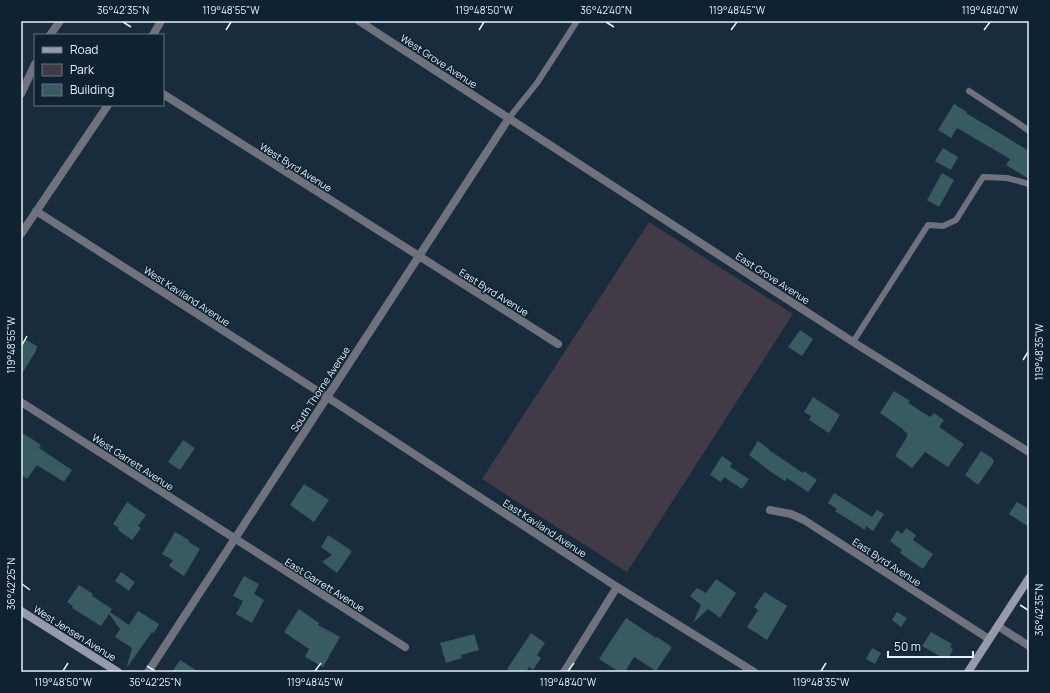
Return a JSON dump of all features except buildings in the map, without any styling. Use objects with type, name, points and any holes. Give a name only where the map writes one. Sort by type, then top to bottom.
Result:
[{"type":"street","points":[[51,34],[60,21]]},
{"type":"street","points":[[154,34],[161,21]]},
{"type":"street","name":"West Grove Avenue","points":[[359,21],[509,118]]},
{"type":"street","points":[[21,94],[34,66]]},
{"type":"street","name":"West Byrd Avenue","points":[[164,95],[419,256]]},
{"type":"street","points":[[21,234],[107,106]]},
{"type":"street","name":"South Thorne Avenue","points":[[148,672],[509,118]]},
{"type":"street","name":"East Grove Avenue","points":[[509,118],[853,342],[1029,452]]},
{"type":"street","name":"West Kaviland Avenue","points":[[36,211],[327,397]]},
{"type":"street","name":"East Byrd Avenue","points":[[419,256],[558,344]]},
{"type":"street","name":"East Kaviland Avenue","points":[[327,397],[617,587],[754,672]]},
{"type":"street","name":"West Garrett Avenue","points":[[21,402],[235,539]]},
{"type":"street","name":"East Byrd Avenue","points":[[770,510],[790,514],[804,520],[990,640]]},
{"type":"street","name":"East Garrett Avenue","points":[[235,539],[405,647]]},
{"type":"street","points":[[968,672],[1029,578]]},
{"type":"street","points":[[564,672],[617,587]]},
{"type":"street","name":"West Jensen Avenue","points":[[21,611],[118,672]]},
{"type":"street","points":[[998,626],[1029,646]]},
{"type":"lane","points":[[509,118],[537,83],[577,21]]},
{"type":"lane","points":[[969,91],[1029,131]]},
{"type":"lane","points":[[853,342],[928,225],[943,226],[956,220],[983,178],[1007,178],[1029,184]]},
{"type":"green space","points":[[649,222],[793,314],[627,572],[482,479]]}]
